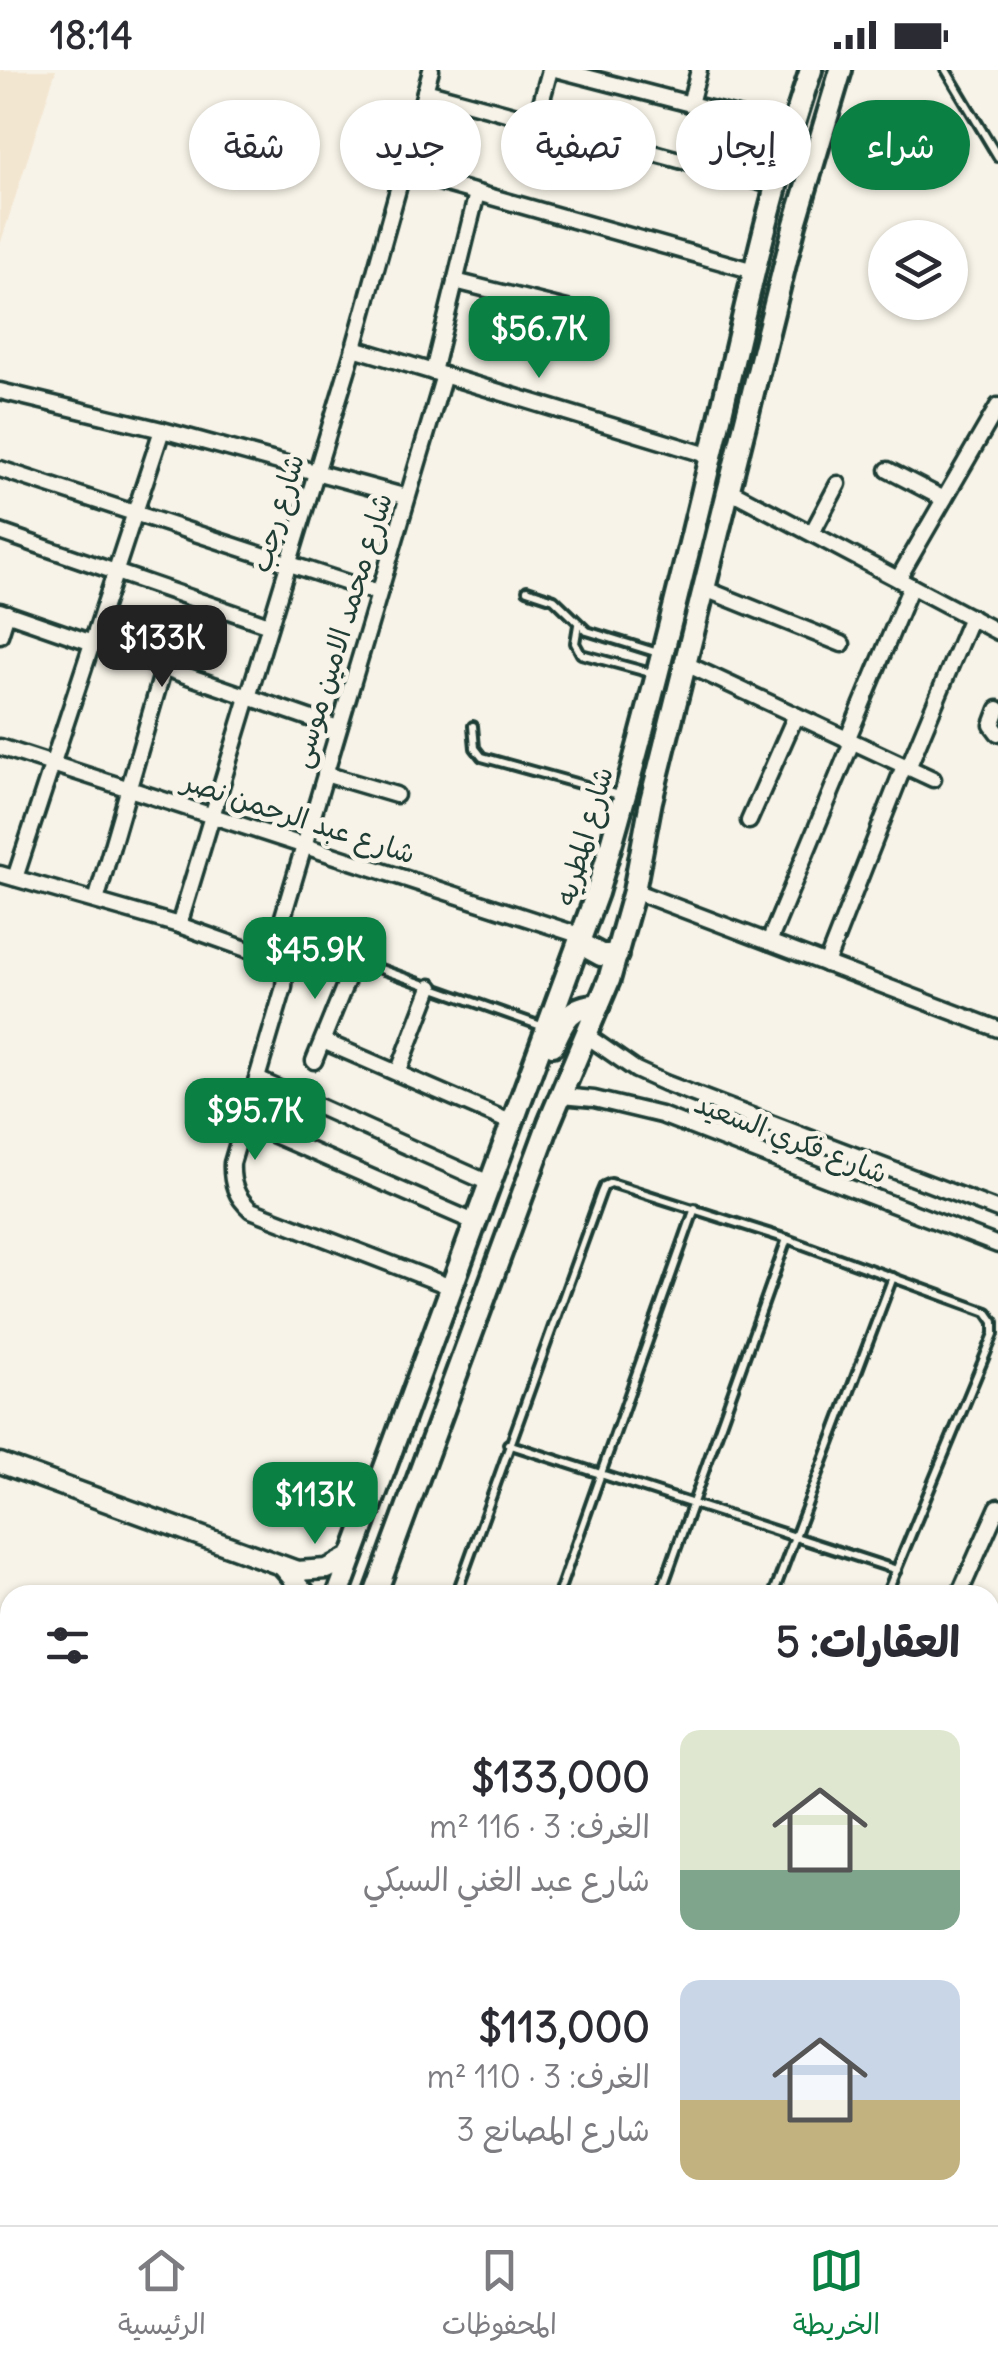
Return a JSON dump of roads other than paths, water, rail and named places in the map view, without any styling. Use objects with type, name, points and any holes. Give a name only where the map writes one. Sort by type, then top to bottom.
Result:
[{"type":"main road","name":"شارع المطريه","points":[[801,100],[811,70]]},
{"type":"main road","name":"شارع المطريه","points":[[379,1585],[617,954],[634,892],[651,801],[795,224],[842,70]]},
{"type":"main road","name":"شارع المطريه","points":[[342,1585],[510,1122],[581,940],[625,797],[774,190]]},
{"type":"main road","points":[[581,940],[601,956],[617,954]]},
{"type":"main road","points":[[528,1074],[547,1061],[568,1015],[582,1006],[599,1005]]},
{"type":"street","name":"شارع رجب","points":[[423,100],[431,70]]},
{"type":"street","points":[[542,100],[550,70]]},
{"type":"street","points":[[559,70],[676,100]]},
{"type":"street","points":[[691,100],[699,70]]},
{"type":"street","points":[[425,91],[501,112]]},
{"type":"street","name":"شارع رجب","points":[[178,925],[354,348],[398,190]]},
{"type":"street","points":[[467,190],[754,271]]},
{"type":"street","name":"شارع محمد الامين موسى","points":[[271,957],[407,497],[478,193]]},
{"type":"street","points":[[455,281],[583,313]]},
{"type":"street","points":[[354,348],[711,456]]},
{"type":"street","points":[[0,391],[162,430],[407,497]]},
{"type":"street","points":[[768,942],[849,741],[905,582],[944,499],[998,406]]},
{"type":"street","points":[[162,430],[52,764],[8,876],[178,925],[271,957],[282,966],[286,980],[232,1176],[241,1202],[251,1210],[451,1286]]},
{"type":"street","points":[[0,469],[378,593]]},
{"type":"street","points":[[888,470],[944,499]]},
{"type":"street","points":[[812,533],[838,484]]},
{"type":"street","points":[[729,490],[998,632]]},
{"type":"street","points":[[0,532],[269,625]]},
{"type":"street","points":[[704,589],[842,644]]},
{"type":"street","points":[[0,635],[4,612],[338,728]]},
{"type":"street","points":[[826,964],[971,617]]},
{"type":"street","points":[[686,664],[933,779]]},
{"type":"street","points":[[96,901],[164,667]]},
{"type":"street","points":[[998,709],[992,725],[998,733]]},
{"type":"street","points":[[750,821],[796,717]]},
{"type":"street","name":"شارع عبد الرحمن نصر","points":[[0,746],[581,940]]},
{"type":"street","points":[[325,774],[396,795]]},
{"type":"street","points":[[634,892],[998,1029]]},
{"type":"street","points":[[314,1062],[350,958]]},
{"type":"street","points":[[398,1073],[431,987]]},
{"type":"street","name":"شارع فكري السعيد","points":[[587,1036],[636,1070],[998,1210]]},
{"type":"street","points":[[323,1040],[510,1122]]},
{"type":"street","points":[[257,1079],[489,1183]]},
{"type":"street","name":"شارع فكري السعيد","points":[[561,1096],[628,1105],[661,1115],[998,1245]]},
{"type":"street","points":[[244,1122],[474,1222]]},
{"type":"street","points":[[0,1462],[282,1567],[312,1572],[341,1564],[353,1555]]},
{"type":"street","points":[[963,1585],[998,1508]]},
{"type":"street","points":[[282,1567],[299,1585]]},
{"type":"lane","points":[[946,70],[998,157]]},
{"type":"lane","points":[[527,590],[554,599],[587,631],[658,664]]},
{"type":"lane","points":[[578,625],[575,642],[581,654],[658,664]]},
{"type":"lane","points":[[473,726],[475,748],[482,757],[625,797]]},
{"type":"lane","points":[[350,958],[545,1028]]},
{"type":"lane","points":[[459,1585],[604,1186],[618,1184],[787,1239],[988,1312],[994,1322],[994,1334],[890,1585]]},
{"type":"lane","points":[[562,1585],[695,1208]]},
{"type":"lane","points":[[664,1585],[787,1239]]},
{"type":"lane","points":[[777,1585],[893,1277]]},
{"type":"lane","points":[[508,1444],[897,1570]]}]
